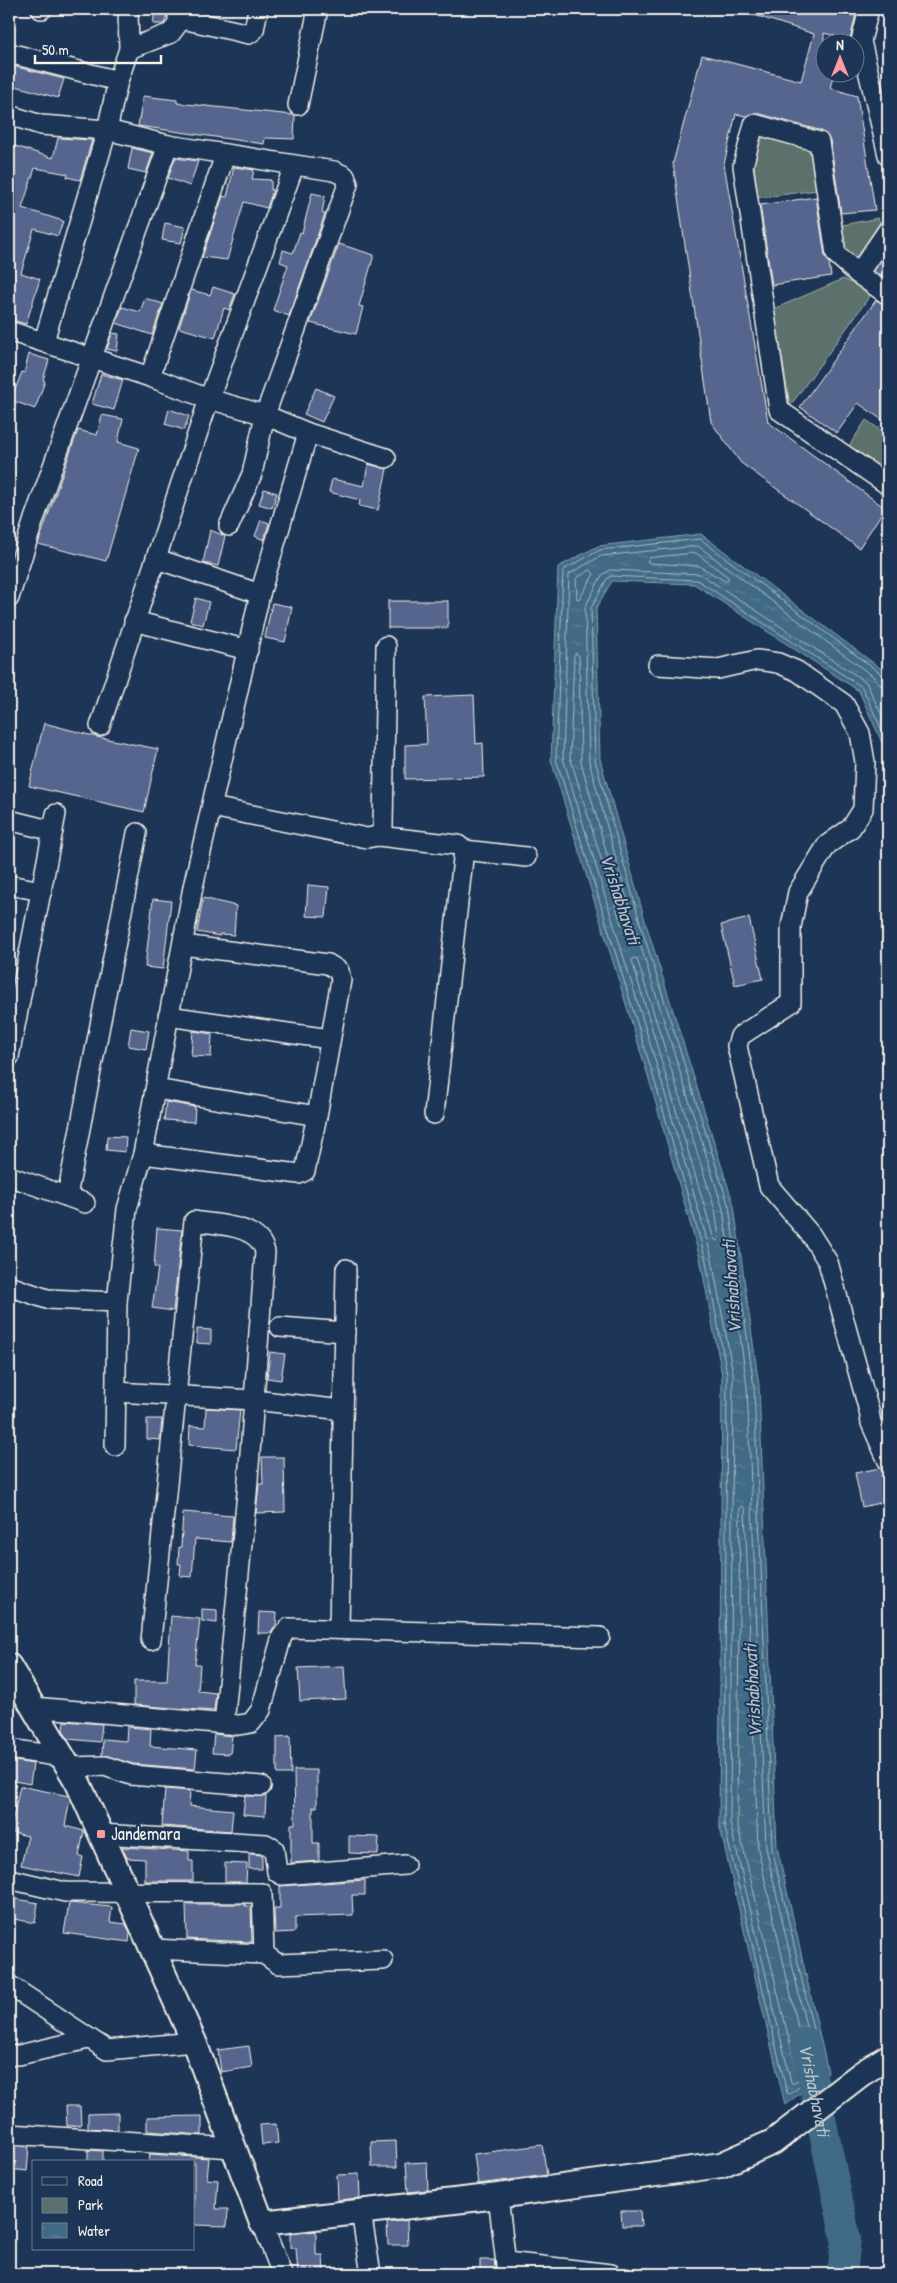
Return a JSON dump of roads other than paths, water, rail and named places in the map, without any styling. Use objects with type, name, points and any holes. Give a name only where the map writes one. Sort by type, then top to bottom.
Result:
[{"type":"street","points":[[44,342],[107,130],[118,81],[129,49],[128,9]]},
{"type":"street","points":[[129,49],[171,33],[179,13],[249,34],[254,30],[258,9]]},
{"type":"street","points":[[298,104],[318,9]]},
{"type":"street","points":[[869,9],[861,41],[888,154]]},
{"type":"street","points":[[9,53],[118,81]]},
{"type":"street","points":[[9,115],[42,125],[107,130],[168,145],[334,171],[346,176],[348,184],[265,415],[252,474],[229,526]]},
{"type":"street","points":[[888,294],[858,274],[836,254],[819,142],[754,124],[743,166],[779,410],[888,485]]},
{"type":"street","points":[[9,598],[37,510],[168,145]]},
{"type":"street","points":[[150,376],[225,155]]},
{"type":"street","points":[[100,726],[210,399],[294,166]]},
{"type":"street","points":[[858,274],[888,230]]},
{"type":"street","points":[[9,330],[92,359],[150,376],[210,399],[265,415],[308,433],[386,458]]},
{"type":"street","points":[[115,1446],[117,1302],[127,1209],[143,1154],[168,1016],[212,807],[260,594],[308,433]]},
{"type":"street","points":[[157,559],[260,594]]},
{"type":"street","points":[[134,621],[248,650]]},
{"type":"street","points":[[378,836],[383,828],[386,646]]},
{"type":"street","points":[[658,665],[718,669],[757,660],[778,663],[797,670],[844,704],[860,733],[865,762],[863,809],[851,828],[827,845],[798,892],[791,927],[791,1003],[740,1036],[737,1046],[767,1179],[772,1190],[808,1231],[828,1262],[871,1423],[888,1460]]},
{"type":"street","points":[[212,807],[367,838],[378,836],[458,845],[464,850],[526,857]]},
{"type":"street","points":[[9,820],[55,822],[9,1057]]},
{"type":"street","points":[[67,1196],[137,833]]},
{"type":"street","points":[[434,1114],[464,850]]},
{"type":"street","points":[[9,885],[42,891]]},
{"type":"street","points":[[143,1154],[299,1174],[305,1171],[317,1116],[341,980],[340,971],[334,966],[183,945]]},
{"type":"street","points":[[168,1016],[330,1039]]},
{"type":"street","points":[[156,1090],[317,1116]]},
{"type":"street","points":[[9,1176],[85,1203]]},
{"type":"street","points":[[151,1640],[194,1221],[247,1231],[257,1236],[263,1243],[265,1252],[254,1400],[224,1724]]},
{"type":"street","points":[[339,1629],[346,1269]]},
{"type":"street","points":[[9,1286],[47,1298],[117,1302]]},
{"type":"street","points":[[280,1327],[345,1332]]},
{"type":"street","points":[[116,1392],[254,1400],[343,1410]]},
{"type":"street","points":[[33,1707],[224,1724],[245,1724],[254,1721],[261,1710],[284,1632],[295,1628],[600,1637]]},
{"type":"street","points":[[9,1666],[66,1762],[101,1834],[194,2042],[282,2274]]},
{"type":"street","points":[[9,1749],[66,1762],[105,1766],[130,1776],[260,1786]]},
{"type":"street","points":[[101,1834],[266,1844],[274,1849],[278,1872],[282,1875],[405,1865]]},
{"type":"street","points":[[9,1879],[65,1892],[261,1892],[263,1895],[264,1954]]},
{"type":"street","points":[[152,1949],[264,1954],[278,1964],[383,1960]]},
{"type":"street","points":[[9,1985],[102,2048],[114,2051],[194,2042]]},
{"type":"street","points":[[9,2055],[19,2055],[88,2039]]},
{"type":"street","points":[[262,2223],[498,2196],[721,2165],[774,2142],[861,2074],[888,2058]]},
{"type":"street","points":[[9,2134],[234,2148]]},
{"type":"street","points":[[498,2196],[507,2268],[611,2274]]},
{"type":"street","points":[[361,2212],[370,2274]]},
{"type":"water","points":[[701,534],[884,671],[888,681],[888,756],[859,691],[694,584],[612,581],[596,608],[600,759],[646,924],[734,1206],[759,1386],[777,1847],[828,2072],[785,2105],[719,1824],[722,1375],[700,1258],[648,1076],[551,760],[558,567],[598,546]]},
{"type":"waterway","name":"Vrishabhavati","points":[[805,2042],[846,2239],[842,2274]]},
{"type":"place","name":"Jandemara","points":[[101,1834]]}]
